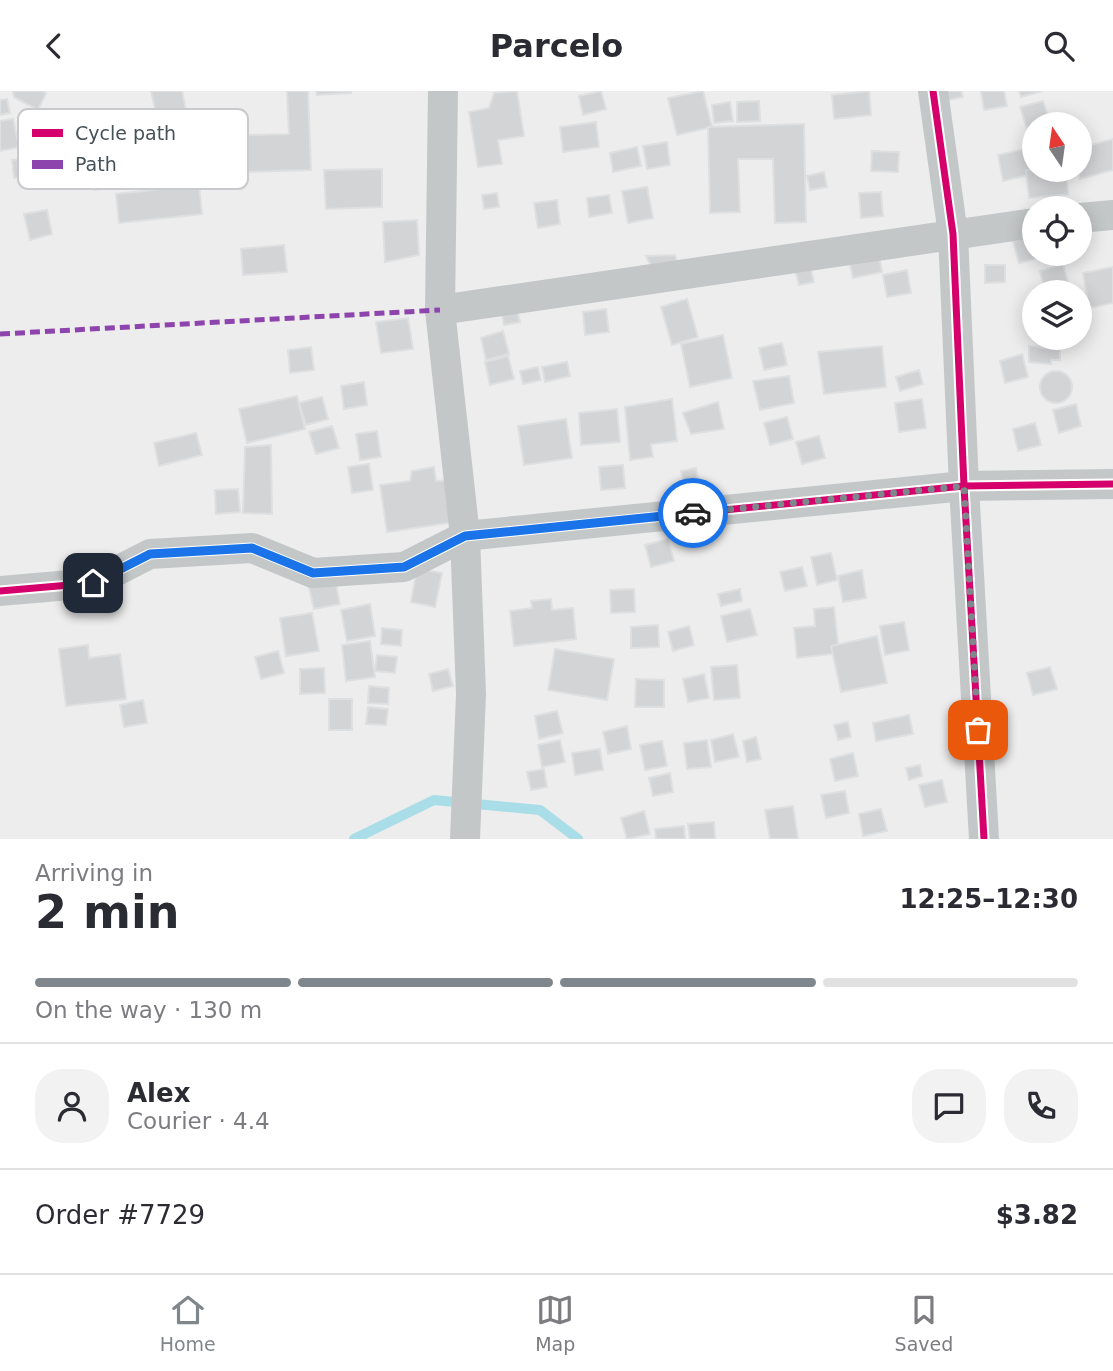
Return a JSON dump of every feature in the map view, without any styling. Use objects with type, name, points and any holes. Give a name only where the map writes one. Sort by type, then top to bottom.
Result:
[{"type":"street","points":[[443,91],[440,310],[465,536],[471,694],[465,832]]},
{"type":"street","points":[[933,91],[953,234],[984,839]]},
{"type":"street","points":[[1092,217],[1113,215]]},
{"type":"street","points":[[440,310],[1022,225]]},
{"type":"street","points":[[0,591],[93,583],[150,554],[252,548],[313,573],[404,567],[465,536],[964,486],[1113,484]]},
{"type":"building","points":[[13,91],[46,93],[38,109],[14,97]]},
{"type":"building","points":[[151,91],[182,91],[186,109],[155,109]]},
{"type":"building","points":[[287,91],[308,91],[311,170],[248,172],[248,135],[289,134]]},
{"type":"building","points":[[316,91],[351,91],[351,93],[317,95]]},
{"type":"building","points":[[517,91],[524,136],[498,140],[502,164],[478,167],[469,112],[489,108],[494,93]]},
{"type":"building","points":[[601,91],[606,109],[583,115],[579,96]]},
{"type":"building","points":[[703,91],[712,127],[677,135],[668,98]]},
{"type":"building","points":[[869,91],[871,115],[834,119],[832,95]]},
{"type":"building","points":[[931,91],[961,91],[963,97],[934,103]]},
{"type":"building","points":[[981,91],[1004,91],[1007,106],[984,110]]},
{"type":"building","points":[[1019,91],[1042,91],[1021,97]]},
{"type":"building","points":[[7,99],[10,113],[0,115],[0,100]]},
{"type":"building","points":[[759,101],[760,121],[737,122],[737,102]]},
{"type":"building","points":[[1043,101],[1046,112],[1022,113],[1020,107]]},
{"type":"building","points":[[730,102],[733,121],[714,123],[712,105]]},
{"type":"building","points":[[13,119],[18,147],[0,151],[0,121]]},
{"type":"building","points":[[596,122],[599,147],[563,152],[560,127]]},
{"type":"building","points":[[804,124],[806,222],[775,223],[773,159],[738,159],[740,212],[710,213],[708,127]]},
{"type":"building","points":[[1113,139],[1113,170],[1092,176],[1092,145]]},
{"type":"building","points":[[667,142],[670,165],[647,169],[643,146]]},
{"type":"building","points":[[637,147],[641,166],[613,172],[610,153]]},
{"type":"building","points":[[1022,150],[1022,177],[1003,181],[998,155]]},
{"type":"building","points":[[872,151],[899,152],[898,172],[871,171]]},
{"type":"building","points":[[18,159],[18,178],[14,178],[12,160]]},
{"type":"building","points":[[382,169],[382,207],[326,209],[324,170]]},
{"type":"building","points":[[824,172],[827,187],[810,190],[807,176]]},
{"type":"building","points":[[1027,182],[1067,182],[1068,194],[1029,196]]},
{"type":"building","points":[[647,187],[653,218],[628,223],[622,191]]},
{"type":"building","points":[[162,189],[199,189],[202,214],[119,223],[116,194]]},
{"type":"building","points":[[881,192],[883,216],[861,218],[859,193]]},
{"type":"building","points":[[497,193],[499,207],[484,209],[482,195]]},
{"type":"building","points":[[609,195],[612,213],[589,217],[587,198]]},
{"type":"building","points":[[557,200],[560,224],[538,228],[534,203]]},
{"type":"building","points":[[47,210],[52,234],[30,240],[24,214]]},
{"type":"building","points":[[417,220],[419,255],[385,262],[383,222]]},
{"type":"building","points":[[1022,238],[1022,262],[1019,263],[1013,241]]},
{"type":"building","points":[[284,245],[287,272],[243,275],[241,249]]},
{"type":"building","points":[[675,255],[678,265],[651,266],[646,256]]},
{"type":"building","points":[[879,255],[882,272],[853,278],[849,260]]},
{"type":"building","points":[[985,265],[1005,265],[1005,282],[985,283]]},
{"type":"building","points":[[810,266],[814,282],[799,285],[795,270]]},
{"type":"building","points":[[1064,266],[1067,280],[1042,280],[1040,271]]},
{"type":"building","points":[[1113,267],[1113,303],[1092,307],[1092,280],[1084,280],[1083,273]]},
{"type":"building","points":[[907,270],[911,293],[887,297],[883,275]]},
{"type":"building","points":[[687,299],[698,337],[672,345],[661,307]]},
{"type":"building","points":[[606,309],[609,332],[585,335],[583,312]]},
{"type":"building","points":[[517,310],[520,322],[504,325],[502,314]]},
{"type":"building","points":[[408,318],[413,349],[381,353],[376,322]]},
{"type":"building","points":[[503,331],[509,354],[486,360],[481,338]]},
{"type":"building","points":[[723,335],[732,378],[690,387],[681,344]]},
{"type":"building","points":[[782,343],[787,365],[764,370],[759,348]]},
{"type":"building","points":[[882,346],[886,387],[824,394],[818,352]]},
{"type":"building","points":[[311,347],[314,370],[290,373],[288,350]]},
{"type":"building","points":[[1029,350],[1060,350],[1060,360],[1051,360],[1051,364],[1029,362]]},
{"type":"building","points":[[1022,354],[1028,377],[1005,383],[1000,361]]},
{"type":"building","points":[[508,356],[514,379],[490,385],[485,362]]},
{"type":"building","points":[[567,362],[570,376],[545,382],[542,367]]},
{"type":"building","points":[[538,367],[541,380],[523,384],[520,371]]},
{"type":"building","points":[[919,370],[923,384],[900,391],[896,377]]},
{"type":"building","points":[[1056,371],[1068,375],[1072,387],[1068,399],[1056,403],[1044,399],[1040,387],[1044,375]]},
{"type":"building","points":[[789,376],[794,403],[760,410],[753,381]]},
{"type":"building","points":[[364,382],[367,405],[344,409],[341,386]]},
{"type":"building","points":[[297,396],[305,429],[247,443],[239,409]]},
{"type":"building","points":[[322,397],[328,419],[306,425],[299,403]]},
{"type":"building","points":[[672,399],[677,441],[651,444],[653,457],[630,460],[625,407]]},
{"type":"building","points":[[922,399],[926,428],[899,432],[895,403]]},
{"type":"building","points":[[718,402],[724,429],[691,434],[683,413]]},
{"type":"building","points":[[1076,404],[1081,426],[1059,433],[1053,410]]},
{"type":"building","points":[[617,409],[620,442],[581,445],[579,413]]},
{"type":"building","points":[[787,417],[793,439],[770,445],[764,423]]},
{"type":"building","points":[[566,419],[572,458],[524,465],[518,426]]},
{"type":"building","points":[[1035,423],[1041,445],[1018,451],[1013,429]]},
{"type":"building","points":[[332,426],[339,448],[316,454],[309,432]]},
{"type":"building","points":[[377,431],[381,457],[360,460],[356,434]]},
{"type":"building","points":[[196,433],[202,455],[159,466],[154,443]]},
{"type":"building","points":[[819,436],[825,458],[802,464],[796,442]]},
{"type":"building","points":[[271,445],[272,514],[243,513],[245,447]]},
{"type":"building","points":[[369,464],[373,490],[352,493],[348,467]]},
{"type":"building","points":[[623,465],[625,488],[601,490],[599,467]]},
{"type":"building","points":[[434,467],[436,481],[448,480],[455,522],[387,532],[380,485],[410,481],[412,471]]},
{"type":"building","points":[[696,468],[698,479],[683,482],[681,471]]},
{"type":"building","points":[[238,489],[240,512],[216,514],[215,490]]},
{"type":"building","points":[[668,539],[674,561],[651,567],[645,545]]},
{"type":"building","points":[[831,553],[837,580],[817,585],[811,557]]},
{"type":"building","points":[[802,567],[807,586],[785,591],[780,572]]},
{"type":"building","points":[[417,568],[442,573],[435,607],[411,602]]},
{"type":"building","points":[[862,570],[866,598],[843,602],[838,576]]},
{"type":"building","points":[[335,579],[340,604],[314,609],[308,584]]},
{"type":"building","points":[[634,589],[635,612],[611,613],[610,590]]},
{"type":"building","points":[[740,589],[742,601],[721,606],[718,594]]},
{"type":"building","points":[[551,599],[552,610],[573,608],[576,639],[514,646],[510,611],[532,608],[531,601]]},
{"type":"building","points":[[370,604],[375,636],[347,641],[341,610]]},
{"type":"building","points":[[834,607],[839,653],[797,658],[794,628],[815,626],[814,609]]},
{"type":"building","points":[[750,609],[757,635],[727,642],[721,616]]},
{"type":"building","points":[[312,613],[319,651],[286,656],[280,618]]},
{"type":"building","points":[[904,622],[909,650],[885,655],[880,626]]},
{"type":"building","points":[[658,625],[659,647],[631,648],[631,627]]},
{"type":"building","points":[[689,626],[694,645],[673,651],[668,632]]},
{"type":"building","points":[[382,628],[402,630],[401,646],[381,644]]},
{"type":"building","points":[[877,636],[887,683],[841,692],[831,646]]},
{"type":"building","points":[[370,641],[375,677],[346,681],[342,645]]},
{"type":"building","points":[[88,645],[89,658],[120,654],[126,699],[66,706],[59,649]]},
{"type":"building","points":[[555,649],[614,659],[607,700],[548,690]]},
{"type":"building","points":[[278,651],[284,673],[261,679],[255,657]]},
{"type":"building","points":[[377,655],[397,657],[395,673],[375,671]]},
{"type":"building","points":[[737,665],[740,698],[714,700],[711,667]]},
{"type":"building","points":[[1050,667],[1057,689],[1033,695],[1027,673]]},
{"type":"building","points":[[324,668],[325,693],[300,694],[300,669]]},
{"type":"building","points":[[448,669],[453,686],[433,691],[429,674]]},
{"type":"building","points":[[704,674],[709,698],[688,702],[683,679]]},
{"type":"building","points":[[636,679],[664,680],[664,707],[635,707]]},
{"type":"building","points":[[369,686],[389,688],[388,704],[368,703]]},
{"type":"building","points":[[329,699],[352,699],[352,730],[329,730]]},
{"type":"building","points":[[143,700],[147,723],[124,727],[120,705]]},
{"type":"building","points":[[368,707],[388,709],[386,725],[366,724]]},
{"type":"building","points":[[557,711],[563,733],[539,739],[535,716]]},
{"type":"building","points":[[909,715],[913,734],[876,741],[873,723]]},
{"type":"building","points":[[848,722],[851,737],[838,740],[834,725]]},
{"type":"building","points":[[627,726],[631,749],[608,754],[603,732]]},
{"type":"building","points":[[733,734],[739,757],[715,762],[711,740]]},
{"type":"building","points":[[756,737],[761,759],[747,762],[743,741]]},
{"type":"building","points":[[560,740],[565,762],[542,767],[538,745]]},
{"type":"building","points":[[707,740],[711,767],[687,769],[684,743]]},
{"type":"building","points":[[662,741],[667,766],[645,770],[640,745]]},
{"type":"building","points":[[600,749],[603,770],[575,775],[572,753]]},
{"type":"building","points":[[853,753],[858,776],[835,781],[830,759]]},
{"type":"building","points":[[920,765],[922,776],[909,780],[906,768]]},
{"type":"building","points":[[544,769],[547,787],[531,790],[527,772]]},
{"type":"building","points":[[670,773],[673,792],[653,796],[649,778]]},
{"type":"building","points":[[942,780],[947,802],[925,807],[919,785]]},
{"type":"building","points":[[845,791],[849,813],[826,818],[821,795]]},
{"type":"building","points":[[793,806],[798,839],[770,839],[765,810]]},
{"type":"building","points":[[881,809],[887,831],[863,836],[859,814]]},
{"type":"building","points":[[644,811],[650,834],[627,839],[621,818]]},
{"type":"building","points":[[714,822],[715,839],[690,839],[688,824]]},
{"type":"building","points":[[684,826],[685,839],[656,839],[655,829]]},
{"type":"waterway","points":[[354,839],[434,800],[540,810],[578,839]]},
{"type":"marked path","points":[[0,334],[440,310]]},
{"type":"cycle path","points":[[933,91],[953,234],[984,839]]},
{"type":"cycle path","points":[[0,591],[93,583],[150,554],[252,548],[313,573],[404,567],[465,536],[964,486],[1113,484]]},
{"type":"way so far","points":[[693,513],[964,486],[978,730]]},
{"type":"route","points":[[93,583],[150,554],[252,548],[313,573],[404,567],[465,536],[693,513]]}]
